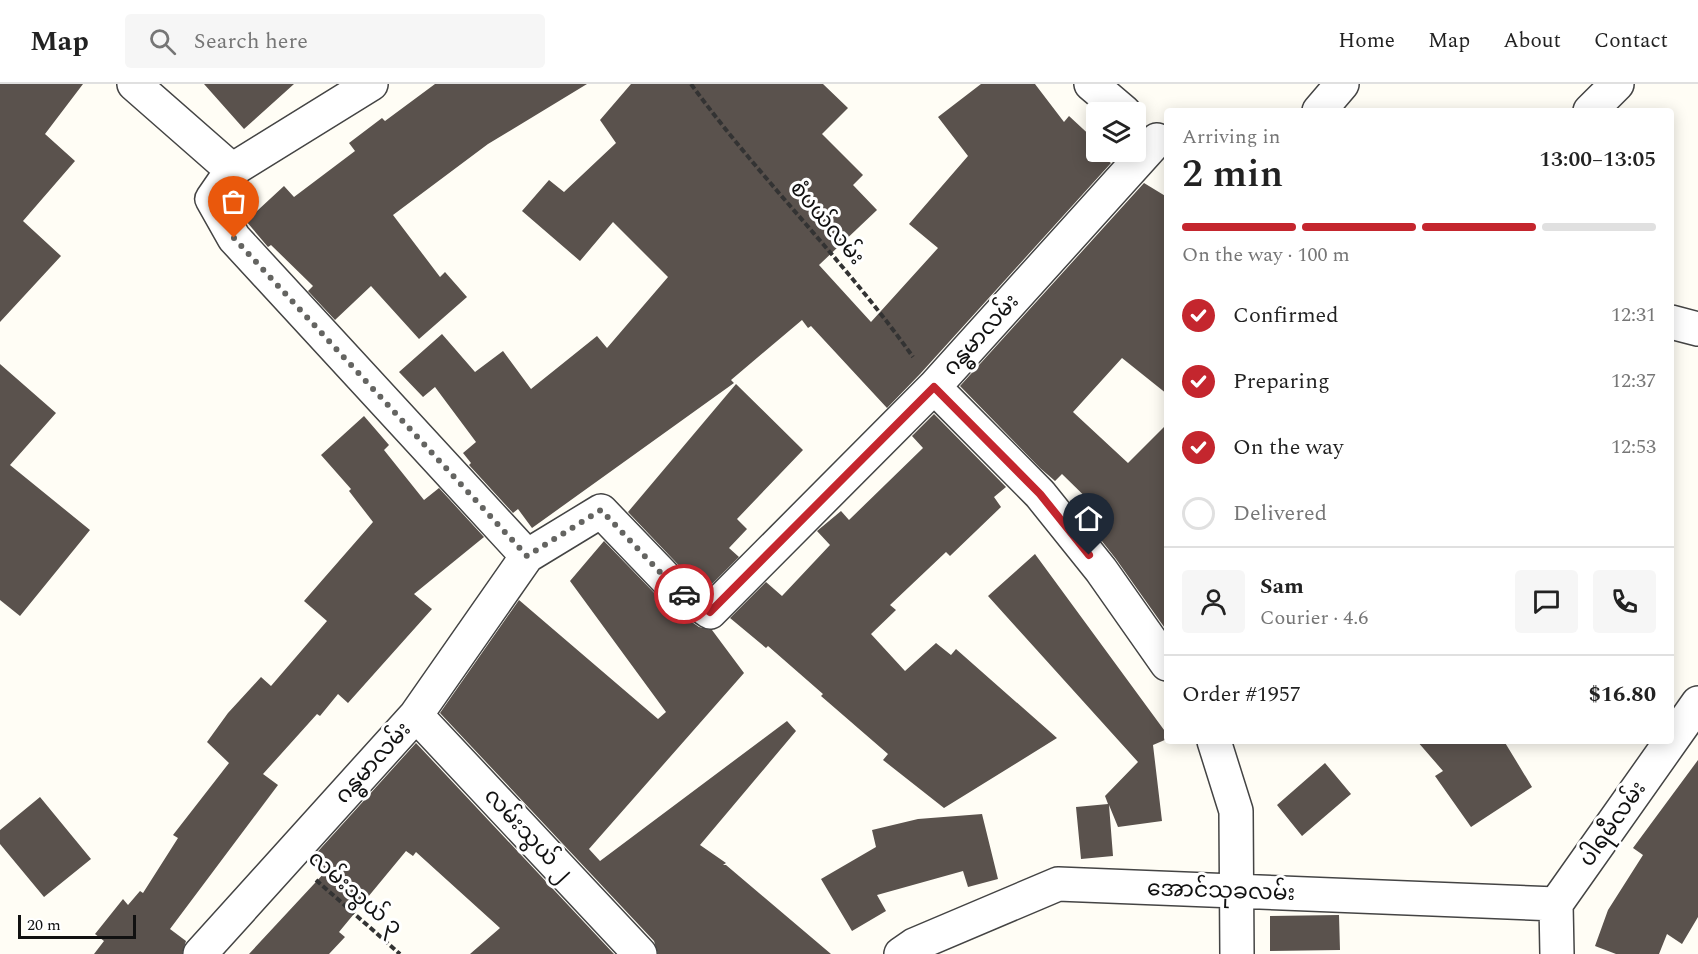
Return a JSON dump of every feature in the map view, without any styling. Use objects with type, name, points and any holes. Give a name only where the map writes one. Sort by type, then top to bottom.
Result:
[{"type":"street","points":[[134,84],[232,170]]},
{"type":"street","points":[[371,84],[232,170],[212,199],[234,238],[527,556]]},
{"type":"street","points":[[1091,84],[1113,102]]},
{"type":"street","points":[[1322,108],[1342,84]]},
{"type":"street","points":[[1593,108],[1617,84]]},
{"type":"street","name":"ဂန္ဓမာလမ်း","points":[[200,954],[416,715],[527,556],[601,510],[675,588],[710,612],[934,387],[1153,136]]},
{"type":"street","points":[[1674,323],[1698,329]]},
{"type":"street","points":[[934,387],[1040,494],[1101,570],[1164,660]]},
{"type":"street","name":"ပါရမီလမ်း","points":[[1674,737],[1698,703]]},
{"type":"street","name":"လမ်းသွယ် ၂","points":[[416,715],[640,954]]},
{"type":"street","points":[[1215,744],[1236,811],[1237,954]]},
{"type":"street","name":"ပါရမီလမ်း","points":[[1556,904],[1669,744]]},
{"type":"street","name":"အောင်သုခလမ်း","points":[[910,951],[1058,884],[1556,904]]},
{"type":"street","points":[[1556,904],[1557,954]]},
{"type":"path","name":"စံပယ်လမ်း","points":[[691,84],[719,122],[819,238],[892,328],[934,387]]},
{"type":"path","name":"လမ်းသွယ် ၃","points":[[289,856],[400,954]]},
{"type":"building","points":[[0,84],[83,84],[45,134],[75,161],[23,221],[61,256],[0,322]]},
{"type":"building","points":[[204,84],[294,84],[244,129]]},
{"type":"building","points":[[435,84],[587,84],[488,144],[393,215],[440,277],[445,272],[467,297],[419,339],[371,286],[335,320],[308,291],[313,286],[271,245],[268,247],[246,221],[284,186],[294,197],[355,151],[349,143],[382,118],[385,121]]},
{"type":"building","points":[[631,84],[823,84],[848,108],[822,134],[863,175],[853,185],[877,210],[819,265],[871,322],[938,248],[909,224],[968,156],[938,117],[981,84],[1035,84],[1064,122],[1069,116],[1086,132],[1086,162],[1111,163],[887,408],[811,326],[808,328],[802,320],[731,380],[734,383],[532,528],[518,509],[513,513],[469,465],[471,463],[463,453],[476,442],[435,387],[423,397],[399,372],[442,334],[475,372],[503,351],[531,389],[597,336],[607,348],[668,277],[613,222],[580,261],[522,211],[549,180],[564,192],[616,143],[600,120]]},
{"type":"building","points":[[1144,183],[1164,195],[1164,392],[1122,358],[1073,412],[1128,463],[1164,427],[1164,627],[1094,531],[1107,518],[1062,474],[1055,481],[1040,468],[960,386]]},
{"type":"building","points":[[0,364],[56,413],[10,465],[90,530],[20,616],[0,600]]},
{"type":"building","points":[[736,384],[803,450],[737,519],[747,529],[729,548],[739,557],[708,588],[687,574],[628,512]]},
{"type":"building","points":[[934,414],[1006,487],[994,497],[1001,507],[950,556],[946,552],[890,605],[896,610],[871,634],[905,671],[936,643],[951,655],[956,649],[1057,738],[944,808],[883,760],[888,754],[821,696],[823,694],[768,646],[766,648],[730,618],[766,582],[782,596],[830,545],[817,531],[841,511],[849,520],[923,448],[912,436]]},
{"type":"building","points":[[364,416],[389,445],[384,450],[424,500],[439,488],[484,537],[414,594],[432,609],[348,703],[338,694],[320,716],[317,714],[263,774],[278,785],[170,929],[186,941],[182,954],[94,954],[104,941],[95,934],[123,899],[128,905],[140,891],[143,893],[178,838],[173,835],[229,763],[207,742],[228,713],[261,677],[271,686],[327,621],[304,601],[373,522],[349,491],[351,489],[321,455]]},
{"type":"building","points":[[604,541],[664,603],[699,627],[712,630],[744,673],[589,849],[600,861],[787,721],[796,731],[700,845],[726,863],[723,865],[726,865],[831,954],[658,954],[654,941],[440,713],[519,600],[658,719],[666,712],[570,581]]},
{"type":"building","points":[[1035,554],[1164,730],[1164,740],[1153,745],[1162,821],[1118,827],[1109,805],[1113,856],[1081,859],[1076,807],[1108,804],[1105,796],[1138,762],[988,596]]},
{"type":"building","points":[[416,743],[614,954],[470,954],[500,928],[416,852],[413,856],[406,851],[339,932],[345,937],[329,954],[249,954],[327,870],[312,858]]},
{"type":"building","points":[[1420,744],[1506,744],[1532,787],[1471,827],[1435,776],[1443,771]]},
{"type":"building","points":[[1698,760],[1698,917],[1682,944],[1667,934],[1659,954],[1616,954],[1595,946],[1608,910],[1643,855],[1633,848]]},
{"type":"building","points":[[1325,763],[1351,794],[1302,836],[1277,805]]},
{"type":"building","points":[[40,797],[91,859],[44,897],[0,844],[0,830]]},
{"type":"building","points":[[982,814],[998,879],[968,887],[963,871],[877,895],[886,911],[852,931],[821,879],[876,847],[872,830],[918,819]]},
{"type":"building","points":[[1339,915],[1340,950],[1270,951],[1270,916]]},
{"type":"way so far","points":[[234,238],[527,556],[601,510],[675,588],[684,594]]},
{"type":"route","points":[[684,594],[710,612],[934,387],[1040,494],[1089,555]]}]
